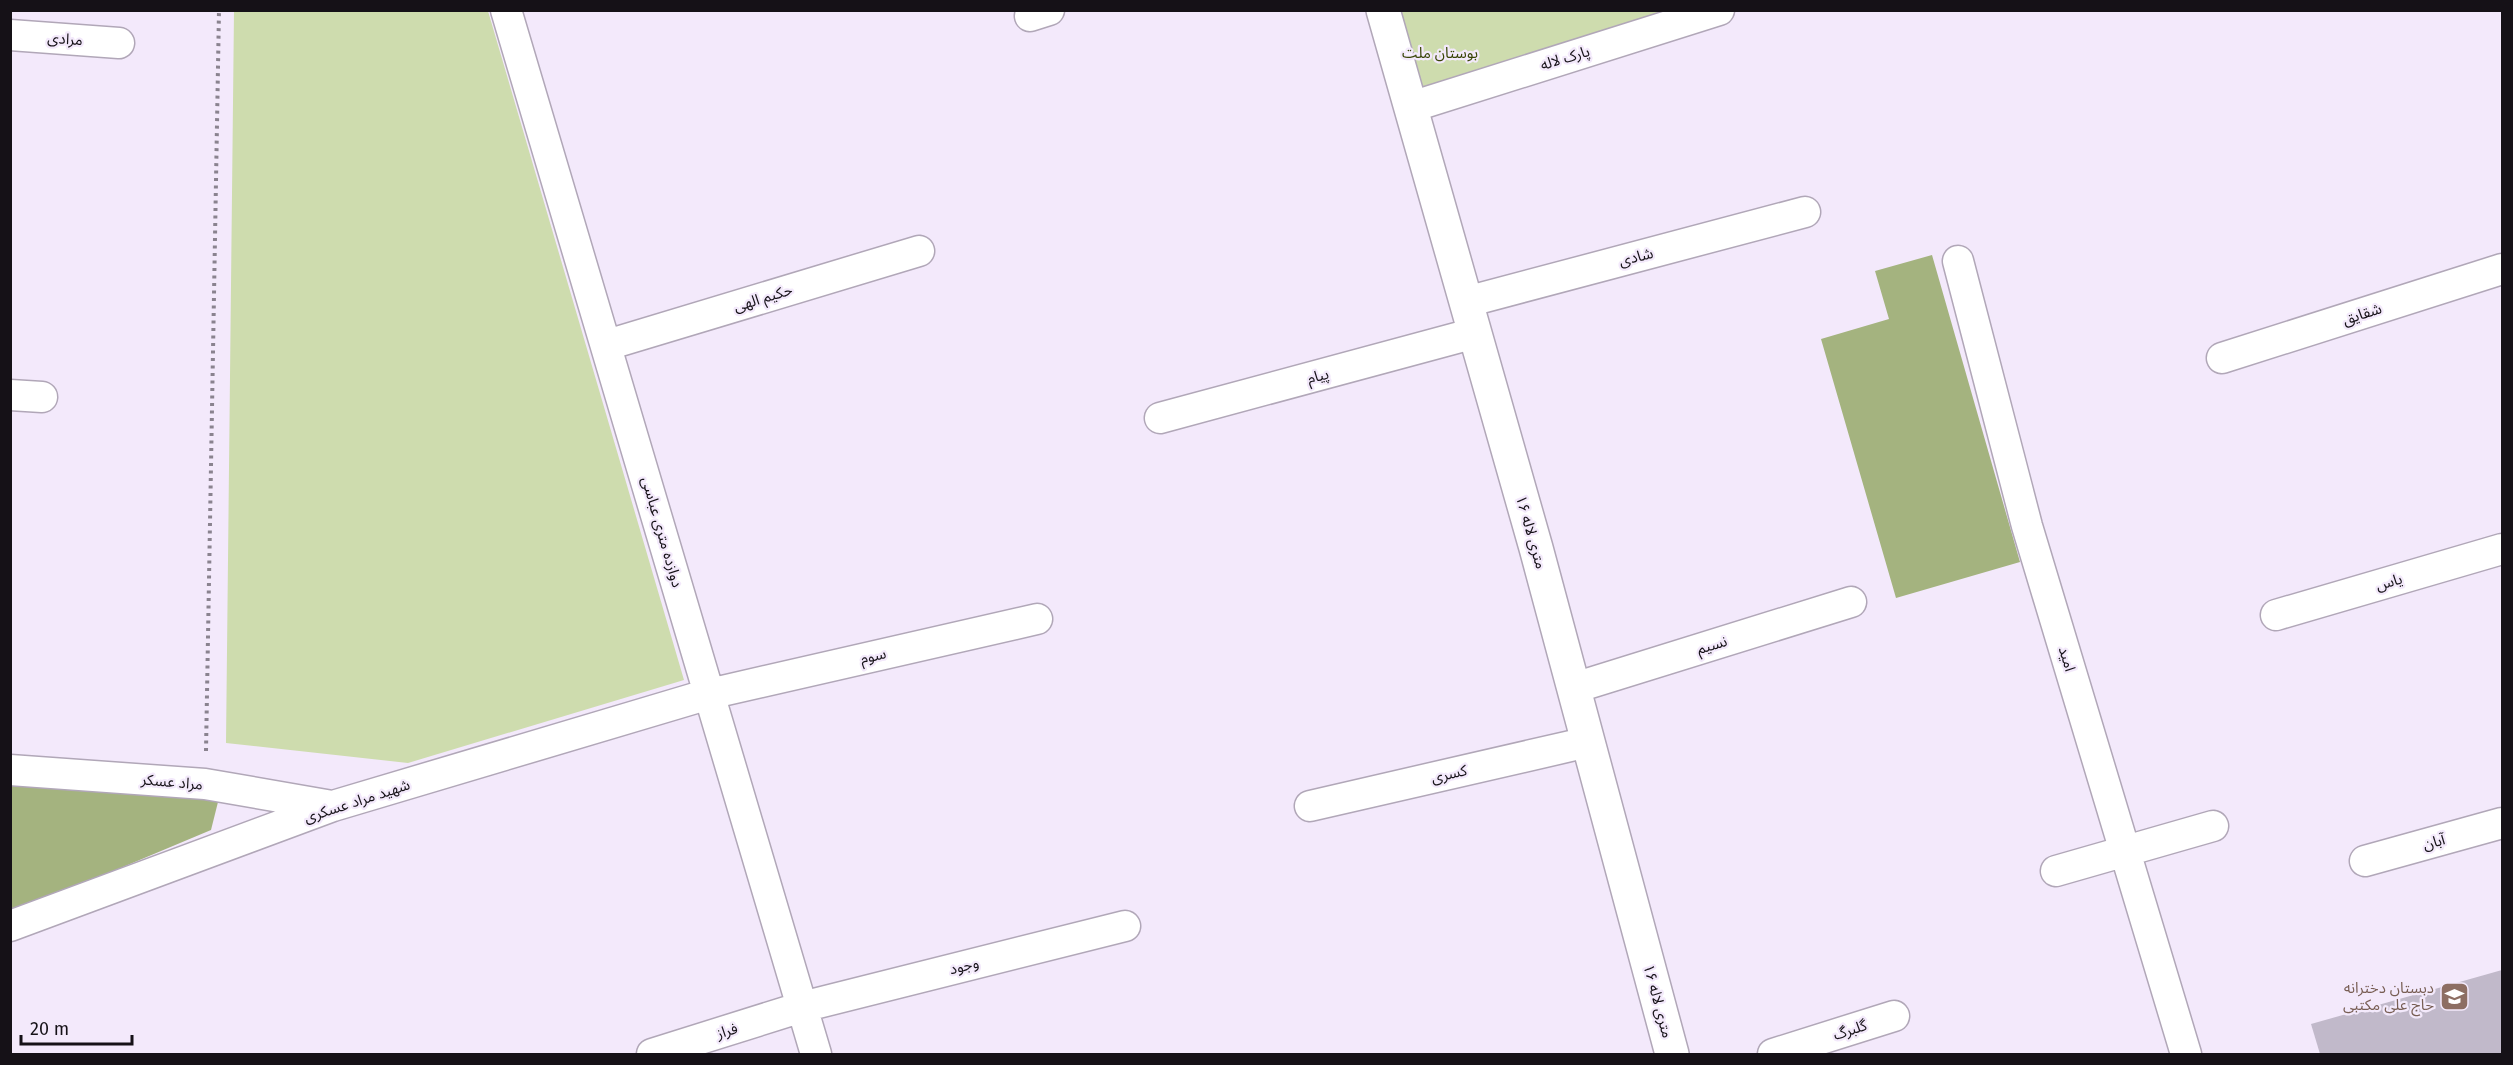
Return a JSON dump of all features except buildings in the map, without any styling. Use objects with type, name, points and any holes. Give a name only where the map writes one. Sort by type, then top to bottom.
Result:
[{"type":"street","name":"دوازده متری عباسی","points":[[506,10],[816,1054]]},
{"type":"street","name":"۱۶ متری لاله","points":[[1383,10],[1574,688],[1672,1054]]},
{"type":"street","name":"پارک لاله","points":[[1411,107],[1719,10]]},
{"type":"street","name":"مرادی","points":[[10,36],[119,43]]},
{"type":"street","name":"شادی","points":[[1466,302],[1805,212]]},
{"type":"street","name":"حکیم الهی","points":[[607,345],[920,251]]},
{"type":"street","name":"امید","points":[[1958,261],[2027,526],[2186,1054]]},
{"type":"street","name":"شقایق","points":[[2223,358],[2502,269]]},
{"type":"street","name":"پیام","points":[[1160,418],[1475,333]]},
{"type":"street","points":[[10,395],[42,397]]},
{"type":"street","name":"یاس","points":[[2276,615],[2502,549]]},
{"type":"street","name":"نسیم","points":[[1574,688],[1851,602]]},
{"type":"street","name":"سوم","points":[[710,694],[1037,619]]},
{"type":"street","name":"شهید مراد عسکری","points":[[10,926],[333,806],[710,694]]},
{"type":"street","name":"کسری","points":[[1310,806],[1588,742]]},
{"type":"street","name":"مراد عسکر","points":[[10,770],[206,784],[333,806]]},
{"type":"street","name":"آبان","points":[[2365,861],[2502,823]]},
{"type":"street","points":[[2056,871],[2213,826]]},
{"type":"street","name":"وجود","points":[[802,1007],[1125,926]]},
{"type":"street","name":"فراز","points":[[652,1054],[802,1007]]},
{"type":"street","name":"گلبرگ","points":[[1773,1054],[1894,1016]]},
{"type":"path","points":[[206,784],[219,10]]},
{"type":"green space","name":"بوستان ملت","points":[[1383,10],[1719,11],[1411,107]]},
{"type":"green space","points":[[234,11],[488,11],[684,680],[408,763],[226,743]]},
{"type":"green space","points":[[1932,255],[2020,562],[1896,598],[1821,339],[1889,319],[1875,271]]},
{"type":"green space","points":[[10,785],[219,798],[211,830],[11,914]]},
{"type":"place","name":"دبستان دخترانه حاج علی مکتبی","points":[[2455,997]]}]
